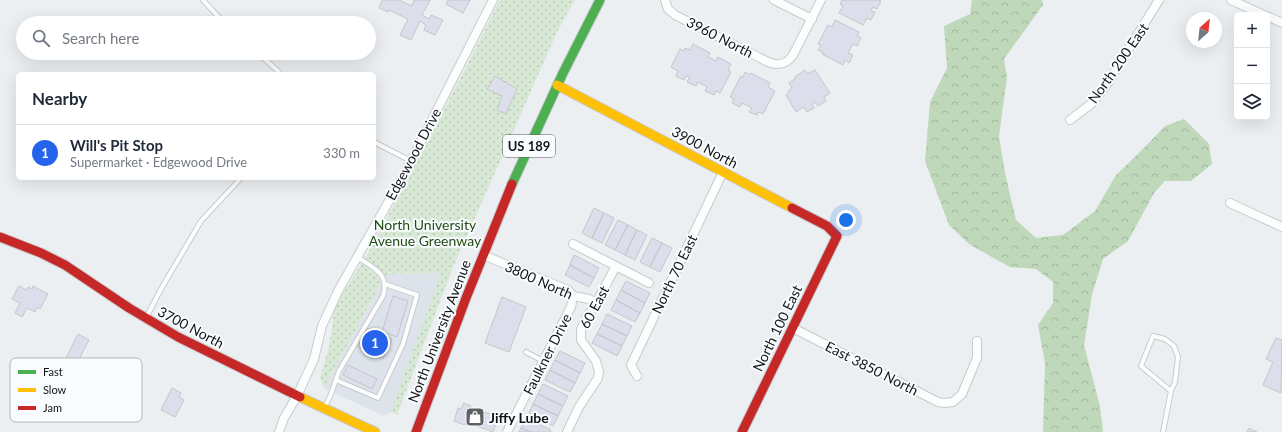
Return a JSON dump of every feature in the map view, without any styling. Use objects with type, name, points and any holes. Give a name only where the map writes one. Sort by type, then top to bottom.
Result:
[{"type":"main road","name":"North University Avenue","points":[[416,432],[483,255],[520,165],[557,85],[600,0]]},
{"type":"main road","name":"3900 North","points":[[557,85],[827,226],[837,236]]},
{"type":"main road","name":"North 100 East","points":[[743,432],[837,236]]},
{"type":"main road","name":"3700 North","points":[[0,237],[41,253],[64,265],[178,337],[297,396],[375,432]]},
{"type":"street","name":"Edgewood Drive","points":[[279,432],[284,418],[297,396],[314,359],[322,326],[338,291],[411,161],[493,0]]},
{"type":"street","name":"3960 North","points":[[665,0],[668,9],[676,15],[768,62],[776,64],[783,64],[793,55],[812,19]]},
{"type":"street","points":[[774,0],[812,19],[821,0]]},
{"type":"street","name":"North 200 East","points":[[1070,120],[1091,104],[1105,87],[1159,0]]},
{"type":"street","points":[[1231,0],[1257,12]]},
{"type":"street","points":[[1270,17],[1282,23]]},
{"type":"street","name":"North 70 East","points":[[637,376],[631,365],[723,172]]},
{"type":"street","points":[[1230,203],[1282,227]]},
{"type":"street","points":[[573,244],[649,282]]},
{"type":"street","name":"3800 North","points":[[483,255],[568,290],[573,296],[596,303]]},
{"type":"street","name":"60 East","points":[[566,432],[579,407],[598,378],[598,366],[596,361],[584,345],[580,336],[582,324],[596,303],[616,266]]},
{"type":"street","name":"Faulkner Drive","points":[[507,432],[573,302],[573,296]]},
{"type":"street","name":"East 3850 North","points":[[793,328],[938,402],[945,403],[953,402],[962,394],[977,358],[977,341]]},
{"type":"lane","points":[[202,0],[217,16]]},
{"type":"lane","points":[[266,60],[279,72]]},
{"type":"lane","points":[[376,143],[411,161]]},
{"type":"lane","points":[[146,318],[161,289],[201,221],[239,180]]},
{"type":"lane","points":[[324,408],[331,394],[339,371],[383,296],[385,284],[383,278],[377,270],[357,257]]},
{"type":"lane","points":[[336,380],[378,398],[403,344],[417,295],[385,284]]},
{"type":"lane","points":[[1163,432],[1171,391],[1175,382],[1178,357],[1174,346],[1165,339],[1153,336],[1141,366],[1171,391]]},
{"type":"lane","points":[[526,352],[543,361]]},
{"type":"shaded area","points":[[441,273],[435,299],[391,412],[384,416],[324,388],[379,286],[388,274]]},
{"type":"green space","name":"North University Avenue Greenway","points":[[500,0],[575,0],[557,32],[451,272],[397,415],[391,412],[441,273],[388,274],[379,286],[324,388],[320,378],[329,347],[335,306],[370,250]]},
{"type":"green space","points":[[972,0],[1042,0],[1043,5],[1004,59],[1007,77],[999,136],[1005,173],[1016,220],[1036,238],[1063,235],[1095,211],[1116,175],[1165,126],[1184,119],[1209,144],[1212,164],[1191,181],[1165,181],[1154,193],[1128,241],[1103,259],[1092,295],[1084,345],[1100,406],[1103,432],[1043,432],[1045,363],[1038,325],[1053,303],[1053,282],[1036,269],[1010,267],[969,244],[949,225],[925,161],[930,102],[947,68],[944,26],[970,14]]},
{"type":"building","points":[[382,0],[399,0],[412,6],[414,0],[430,0],[422,15],[429,19],[431,15],[443,20],[435,35],[424,30],[426,25],[420,21],[411,40],[400,35],[408,19],[389,10],[388,12],[379,8]]},
{"type":"building","points":[[448,0],[470,0],[463,13],[446,4]]},
{"type":"building","points":[[842,0],[881,1],[877,9],[873,7],[871,11],[875,12],[871,20],[867,18],[863,25],[839,13],[843,6],[840,4]]},
{"type":"building","points":[[835,20],[859,32],[857,36],[861,38],[857,46],[853,44],[848,53],[853,55],[849,63],[845,60],[843,65],[822,54],[823,52],[818,50],[821,45],[818,44],[828,25],[832,27]]},
{"type":"building","points":[[693,44],[710,53],[708,57],[716,61],[718,57],[731,64],[728,70],[731,72],[720,93],[716,91],[714,95],[705,91],[707,87],[698,82],[696,86],[687,82],[690,77],[686,76],[684,80],[676,76],[678,71],[671,67],[680,49],[684,51],[685,48],[690,50]]},
{"type":"building","points":[[805,70],[807,74],[815,70],[830,93],[824,97],[826,101],[818,106],[815,102],[812,104],[814,108],[807,112],[804,107],[796,112],[786,95],[792,88],[789,83]]},
{"type":"building","points":[[745,72],[750,75],[751,73],[770,83],[768,87],[775,91],[763,114],[758,112],[757,115],[749,112],[752,108],[742,103],[740,107],[732,103],[734,99],[730,97],[741,76],[743,77]]},
{"type":"building","points":[[495,76],[517,89],[506,114],[497,110],[502,96],[487,89]]},
{"type":"building","points":[[594,208],[604,213],[592,238],[582,233]]},
{"type":"building","points":[[604,213],[614,218],[602,243],[592,238]]},
{"type":"building","points":[[618,220],[628,225],[615,250],[605,245]]},
{"type":"building","points":[[628,225],[637,230],[625,255],[615,250]]},
{"type":"building","points":[[637,230],[647,235],[635,260],[625,255]]},
{"type":"building","points":[[652,238],[662,243],[650,267],[640,262]]},
{"type":"building","points":[[662,243],[672,248],[660,272],[650,267]]},
{"type":"building","points":[[574,255],[599,268],[594,278],[570,265]]},
{"type":"building","points":[[570,265],[594,278],[589,287],[565,275]]},
{"type":"building","points":[[626,281],[650,293],[645,303],[621,290]]},
{"type":"building","points":[[19,286],[27,290],[28,287],[32,289],[33,286],[48,294],[40,309],[37,307],[35,312],[27,308],[22,317],[15,313],[20,303],[12,299]]},
{"type":"building","points":[[621,290],[645,303],[640,313],[616,300]]},
{"type":"building","points":[[393,296],[408,301],[397,337],[382,332]]},
{"type":"building","points":[[502,297],[526,307],[509,352],[485,343]]},
{"type":"building","points":[[616,300],[640,313],[635,322],[611,310]]},
{"type":"building","points":[[607,314],[632,326],[627,336],[602,324]]},
{"type":"building","points":[[602,324],[627,336],[622,346],[597,334]]},
{"type":"building","points":[[367,328],[392,339],[383,359],[358,347]]},
{"type":"building","points":[[78,334],[89,340],[80,358],[66,358]]},
{"type":"building","points":[[597,334],[622,346],[617,356],[592,343]]},
{"type":"building","points":[[1276,338],[1282,340],[1281,393],[1263,385],[1273,362],[1266,359]]},
{"type":"building","points":[[560,351],[585,363],[580,373],[555,360]]},
{"type":"building","points":[[555,360],[580,373],[575,383],[550,370]]},
{"type":"building","points":[[348,365],[377,379],[372,389],[343,375]]},
{"type":"building","points":[[550,370],[575,383],[570,392],[545,380]]},
{"type":"building","points":[[543,384],[568,396],[563,406],[538,394]]},
{"type":"building","points":[[172,388],[181,393],[179,397],[184,400],[175,417],[161,410]]},
{"type":"building","points":[[538,394],[563,406],[558,416],[533,404]]},
{"type":"building","name":"Jiffy Lube","points":[[464,403],[471,406],[470,408],[491,414],[490,416],[498,418],[493,432],[466,422],[465,425],[454,421],[458,408],[461,409]]},
{"type":"building","points":[[533,404],[558,416],[553,426],[529,413]]},
{"type":"building","points":[[526,418],[551,430],[550,432],[530,432],[521,428]]},
{"type":"building","points":[[521,428],[530,432],[519,432]]},
{"type":"building","points":[[1249,428],[1257,432],[1247,432]]},
{"type":"traffic: fast","points":[[512,184],[563,73],[600,0]]},
{"type":"traffic: slow","points":[[557,85],[792,208]]},
{"type":"traffic: slow","points":[[300,397],[375,432]]},
{"type":"traffic: jam","points":[[416,432],[466,298],[512,184]]},
{"type":"traffic: jam","points":[[742,432],[837,236],[827,226],[792,208]]},
{"type":"traffic: jam","points":[[0,237],[41,253],[65,265],[129,308],[178,337],[300,397]]},
{"type":"place","name":"Will's Pit Stop","points":[[375,343]]},
{"type":"place","name":"Jiffy Lube","points":[[475,417]]}]
